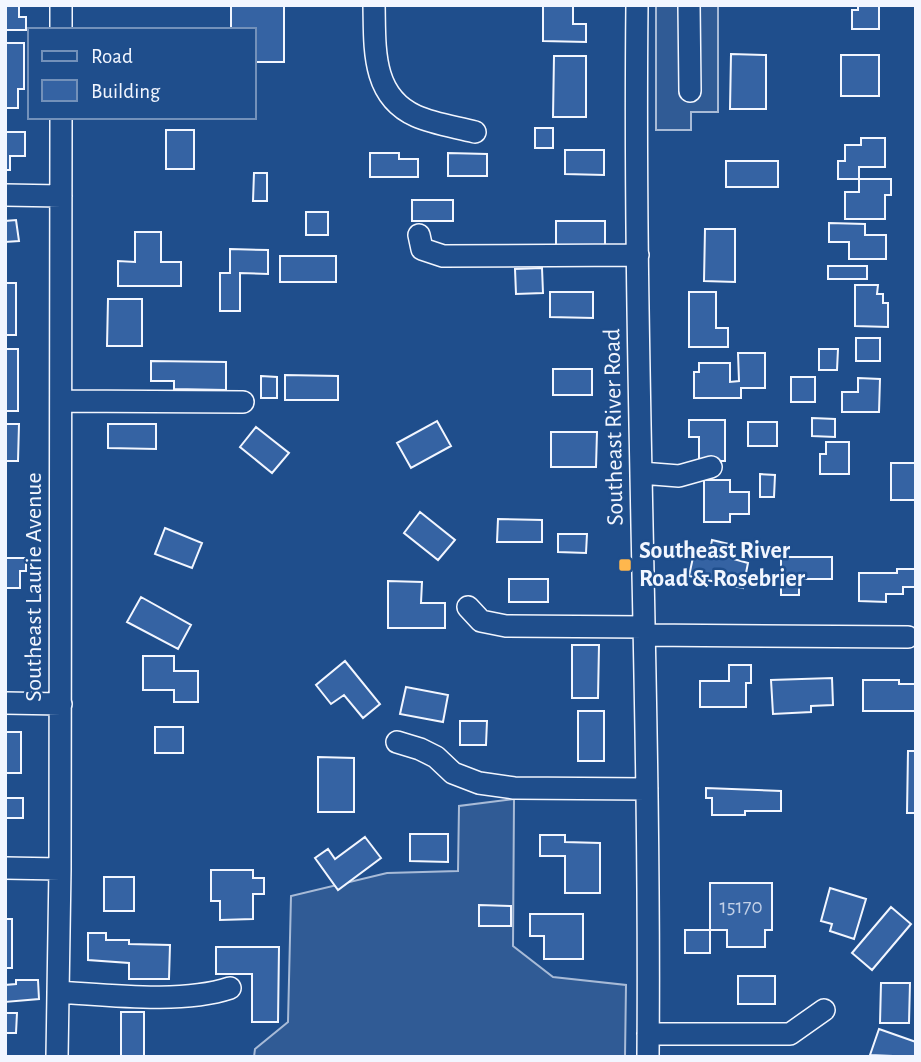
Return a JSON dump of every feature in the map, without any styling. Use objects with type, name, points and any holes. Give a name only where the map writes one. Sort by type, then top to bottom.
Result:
[{"type":"street","points":[[61,5],[61,28]]},
{"type":"street","points":[[374,5],[376,61],[380,81],[386,92],[398,105],[416,116],[475,132]]},
{"type":"street","name":"Southeast River Road","points":[[637,5],[648,1057]]},
{"type":"street","points":[[689,5],[691,91]]},
{"type":"street","name":"Southeast Laurie Avenue","points":[[57,1057],[61,704],[61,119]]},
{"type":"street","points":[[5,195],[61,196]]},
{"type":"street","points":[[419,235],[422,249],[443,256],[638,255]]},
{"type":"street","points":[[61,401],[243,402]]},
{"type":"street","points":[[641,473],[679,476],[711,467]]},
{"type":"street","points":[[468,607],[481,621],[506,626],[908,637]]},
{"type":"street","points":[[5,703],[61,704]]},
{"type":"street","points":[[397,742],[420,749],[436,757],[453,773],[479,783],[514,788],[647,789]]},
{"type":"street","points":[[5,868],[60,869]]},
{"type":"street","points":[[58,992],[120,996],[208,995],[230,988]]},
{"type":"street","points":[[648,1034],[790,1034],[824,1010]]},
{"type":"shaded area","points":[[656,5],[718,5],[718,112],[691,112],[691,130],[656,130]]},
{"type":"shaded area","points":[[514,799],[513,946],[553,977],[626,985],[625,1057],[254,1057],[255,1049],[288,1022],[291,896],[387,873],[458,871],[459,806]]},
{"type":"building","points":[[5,5],[19,5],[19,17],[26,17],[26,30],[5,30]]},
{"type":"building","points":[[231,5],[284,5],[284,62],[256,62],[256,28],[231,28]]},
{"type":"building","points":[[543,5],[573,5],[573,24],[586,24],[586,42],[543,41]]},
{"type":"building","points":[[858,5],[879,5],[879,29],[852,29],[852,10],[858,10]]},
{"type":"building","points":[[5,43],[24,43],[24,89],[18,89],[18,108],[5,108]]},
{"type":"building","points":[[731,54],[766,55],[766,109],[730,109]]},
{"type":"building","points":[[841,55],[879,55],[879,96],[841,96]]},
{"type":"building","points":[[554,56],[586,56],[586,117],[553,117]]},
{"type":"building","points":[[535,128],[553,128],[553,148],[535,148]]},
{"type":"building","points":[[166,130],[194,130],[194,169],[166,169]]},
{"type":"building","points":[[5,132],[25,132],[25,156],[10,156],[10,170],[5,170]]},
{"type":"building","points":[[861,138],[885,138],[885,167],[859,167],[859,179],[838,179],[838,161],[845,161],[845,145],[861,145]]},
{"type":"building","points":[[565,150],[604,150],[604,175],[565,174]]},
{"type":"building","points":[[370,153],[399,153],[399,159],[418,159],[418,177],[370,177]]},
{"type":"building","points":[[448,153],[487,154],[487,176],[448,176]]},
{"type":"building","points":[[726,161],[778,161],[778,187],[726,187]]},
{"type":"building","points":[[254,173],[267,173],[267,201],[253,201]]},
{"type":"building","points":[[859,179],[891,179],[891,195],[885,195],[885,219],[845,219],[845,192],[859,192]]},
{"type":"building","points":[[412,200],[453,200],[453,221],[412,221]]},
{"type":"building","points":[[306,212],[328,212],[328,235],[306,235]]},
{"type":"building","points":[[16,220],[19,241],[5,242],[5,221]]},
{"type":"building","points":[[556,221],[605,221],[605,248],[556,248]]},
{"type":"building","points":[[829,223],[865,224],[865,235],[886,235],[886,259],[849,259],[849,242],[829,242]]},
{"type":"building","points":[[705,229],[735,229],[735,282],[704,281]]},
{"type":"building","points":[[135,232],[161,232],[161,262],[181,262],[181,286],[118,286],[118,261],[135,262]]},
{"type":"building","points":[[230,249],[268,250],[268,274],[240,273],[240,311],[220,311],[220,273],[230,273]]},
{"type":"building","points":[[280,256],[336,256],[336,282],[280,282]]},
{"type":"building","points":[[828,266],[867,266],[867,279],[828,279]]},
{"type":"building","points":[[542,268],[543,293],[516,294],[515,269]]},
{"type":"building","points":[[5,283],[16,283],[16,335],[5,335]]},
{"type":"building","points":[[855,285],[878,285],[877,294],[883,294],[883,303],[888,303],[888,327],[855,326]]},
{"type":"building","points":[[550,292],[593,292],[593,318],[550,317]]},
{"type":"building","points":[[689,292],[716,292],[716,328],[728,328],[728,347],[689,347]]},
{"type":"building","points":[[108,299],[142,299],[142,346],[107,346]]},
{"type":"building","points":[[856,338],[880,338],[880,361],[856,361]]},
{"type":"building","points":[[5,349],[18,349],[18,411],[5,411]]},
{"type":"building","points":[[819,349],[838,349],[837,370],[819,370]]},
{"type":"building","points":[[738,353],[765,353],[765,388],[741,388],[741,398],[694,398],[694,372],[699,372],[699,363],[730,363],[730,382],[739,381]]},
{"type":"building","points":[[151,361],[226,362],[226,390],[174,389],[174,381],[151,381]]},
{"type":"building","points":[[553,369],[592,369],[592,395],[553,395]]},
{"type":"building","points":[[285,375],[338,376],[338,400],[285,400]]},
{"type":"building","points":[[261,376],[277,377],[277,398],[261,398]]},
{"type":"building","points":[[791,377],[815,377],[815,402],[791,402]]},
{"type":"building","points":[[858,378],[880,379],[879,412],[842,412],[842,392],[858,392]]},
{"type":"building","points":[[812,418],[835,419],[835,437],[812,436]]},
{"type":"building","points":[[689,420],[725,420],[725,461],[699,461],[699,437],[689,437]]},
{"type":"building","points":[[437,421],[451,446],[411,468],[397,443]]},
{"type":"building","points":[[748,422],[777,422],[777,446],[748,446]]},
{"type":"building","points":[[5,424],[19,424],[18,461],[5,461]]},
{"type":"building","points":[[108,424],[156,424],[156,449],[108,448]]},
{"type":"building","points":[[256,427],[289,453],[272,473],[240,447]]},
{"type":"building","points":[[551,432],[597,432],[596,467],[551,467]]},
{"type":"building","points":[[826,442],[849,442],[849,474],[820,474],[820,454],[826,454]]},
{"type":"building","points":[[891,463],[916,463],[916,500],[891,500]]},
{"type":"building","points":[[760,474],[775,475],[774,497],[760,497]]},
{"type":"building","points":[[704,480],[730,480],[730,492],[749,492],[749,514],[730,514],[730,522],[704,522]]},
{"type":"building","points":[[420,512],[455,540],[438,560],[404,533]]},
{"type":"building","points":[[498,519],[542,520],[542,542],[497,542]]},
{"type":"building","points":[[165,528],[202,543],[192,568],[155,554]]},
{"type":"building","points":[[558,534],[587,534],[586,553],[558,552]]},
{"type":"building","points":[[712,540],[733,545],[730,558],[748,563],[743,588],[689,576],[695,548],[710,551]]},
{"type":"building","points":[[781,557],[832,557],[832,579],[799,579],[799,595],[781,595]]},
{"type":"building","points":[[5,558],[26,558],[26,571],[20,571],[20,588],[5,588]]},
{"type":"building","points":[[897,569],[916,569],[916,587],[903,587],[903,594],[886,594],[886,602],[859,601],[859,573],[897,573]]},
{"type":"building","points":[[509,579],[548,579],[548,602],[509,602]]},
{"type":"building","points":[[388,581],[422,582],[421,603],[445,603],[445,628],[388,628]]},
{"type":"building","points":[[141,597],[191,625],[178,649],[127,622]]},
{"type":"building","points":[[572,645],[599,645],[598,698],[572,698]]},
{"type":"building","points":[[143,656],[174,656],[174,671],[198,671],[198,702],[174,702],[174,690],[143,690]]},
{"type":"building","points":[[345,661],[380,704],[363,718],[344,695],[331,704],[316,685]]},
{"type":"building","points":[[729,665],[751,665],[751,683],[746,683],[746,707],[700,707],[700,681],[729,681]]},
{"type":"building","points":[[832,678],[833,705],[811,706],[811,712],[773,714],[771,680]]},
{"type":"building","points":[[863,680],[899,680],[899,684],[916,684],[916,711],[863,711]]},
{"type":"building","points":[[406,687],[448,695],[443,722],[400,714]]},
{"type":"building","points":[[578,711],[604,711],[604,761],[578,761]]},
{"type":"building","points":[[460,721],[487,721],[486,745],[460,745]]},
{"type":"building","points":[[155,727],[183,727],[183,753],[155,753]]},
{"type":"building","points":[[5,732],[21,732],[21,773],[5,773]]},
{"type":"building","points":[[908,751],[916,751],[916,813],[907,813]]},
{"type":"building","points":[[318,757],[354,758],[354,812],[318,812]]},
{"type":"building","points":[[706,788],[781,791],[781,811],[712,815],[712,798],[706,798]]},
{"type":"building","points":[[5,798],[23,798],[23,818],[5,818]]},
{"type":"building","points":[[410,834],[448,834],[448,862],[410,861]]},
{"type":"building","points":[[540,835],[565,835],[565,842],[600,843],[600,893],[565,893],[565,856],[540,856]]},
{"type":"building","points":[[365,837],[381,858],[338,890],[315,858],[328,849],[335,859]]},
{"type":"building","points":[[211,870],[253,870],[253,878],[264,878],[264,894],[253,894],[253,919],[220,920],[220,901],[211,901]]},
{"type":"building","points":[[104,877],[134,877],[134,911],[104,911]]},
{"type":"building","points":[[710,883],[772,883],[772,930],[765,930],[765,947],[727,947],[727,930],[710,930]]},
{"type":"building","points":[[830,888],[866,899],[854,939],[830,931],[832,924],[821,921]]},
{"type":"building","points":[[479,905],[511,906],[511,926],[479,926]]},
{"type":"building","points":[[891,907],[911,924],[872,970],[852,953]]},
{"type":"building","points":[[530,914],[583,914],[583,959],[544,959],[544,936],[530,936]]},
{"type":"building","points":[[5,919],[12,919],[12,968],[5,968]]},
{"type":"building","points":[[685,930],[710,930],[710,953],[685,953]]},
{"type":"building","points":[[88,933],[106,933],[106,940],[129,940],[129,944],[170,945],[169,979],[129,979],[129,963],[88,960]]},
{"type":"building","points":[[216,947],[279,947],[278,1022],[252,1022],[252,974],[216,974]]},
{"type":"building","points":[[738,976],[775,976],[775,1004],[738,1004]]},
{"type":"building","points":[[16,980],[38,980],[39,999],[5,1002],[5,985],[16,984]]},
{"type":"building","points":[[881,983],[910,983],[909,1023],[880,1023]]},
{"type":"building","points":[[121,1012],[144,1012],[144,1057],[121,1057]]},
{"type":"building","points":[[5,1013],[17,1013],[16,1033],[5,1033]]},
{"type":"building","points":[[879,1029],[916,1042],[916,1057],[870,1055]]},
{"type":"place","name":"Southeast River Road & Rosebrier","points":[[625,565]]}]
